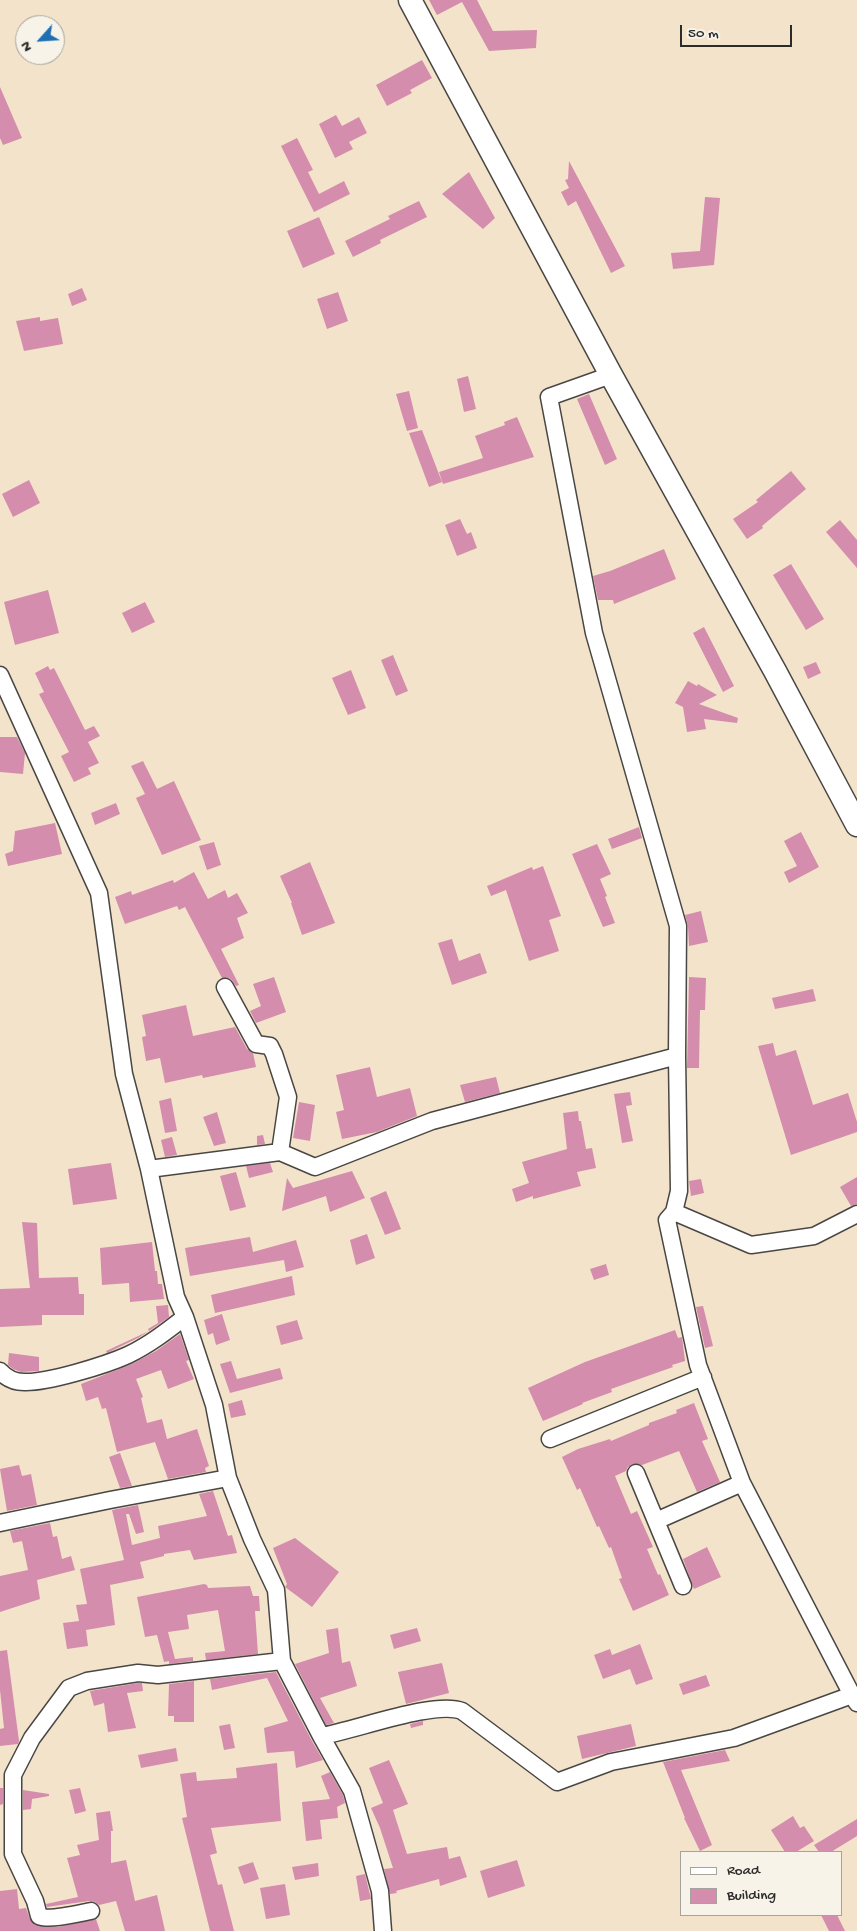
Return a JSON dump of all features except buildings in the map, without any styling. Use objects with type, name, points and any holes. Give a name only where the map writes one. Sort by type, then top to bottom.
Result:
[{"type":"main road","points":[[410,0],[857,825]]},
{"type":"street","points":[[320,1736],[338,1733],[402,1715],[452,1707],[462,1711],[557,1782],[611,1762],[734,1738],[854,1699],[742,1483],[698,1365],[667,1220],[674,1212],[679,1191],[678,926],[594,633],[549,397],[611,374]]},
{"type":"street","points":[[0,675],[99,893],[124,1074],[149,1169],[176,1297],[185,1317],[214,1405],[228,1478],[252,1539],[276,1590],[282,1660],[320,1736],[352,1791],[380,1891],[383,1931]]},
{"type":"street","points":[[225,987],[256,1044],[270,1046],[288,1096],[280,1152]]},
{"type":"street","points":[[149,1169],[280,1152],[316,1167],[432,1121],[677,1056]]},
{"type":"street","points":[[674,1212],[751,1245],[814,1236],[857,1214]]},
{"type":"street","points":[[0,1371],[7,1378],[23,1382],[44,1380],[97,1366],[127,1355],[156,1340],[185,1317]]},
{"type":"street","points":[[550,1439],[703,1377]]},
{"type":"street","points":[[636,1474],[683,1586]]},
{"type":"street","points":[[0,1523],[228,1478]]},
{"type":"street","points":[[656,1521],[742,1483]]},
{"type":"street","points":[[91,1910],[50,1918],[40,1916],[13,1854],[13,1775],[32,1738],[69,1688],[87,1680],[138,1673],[158,1675],[282,1660]]}]
